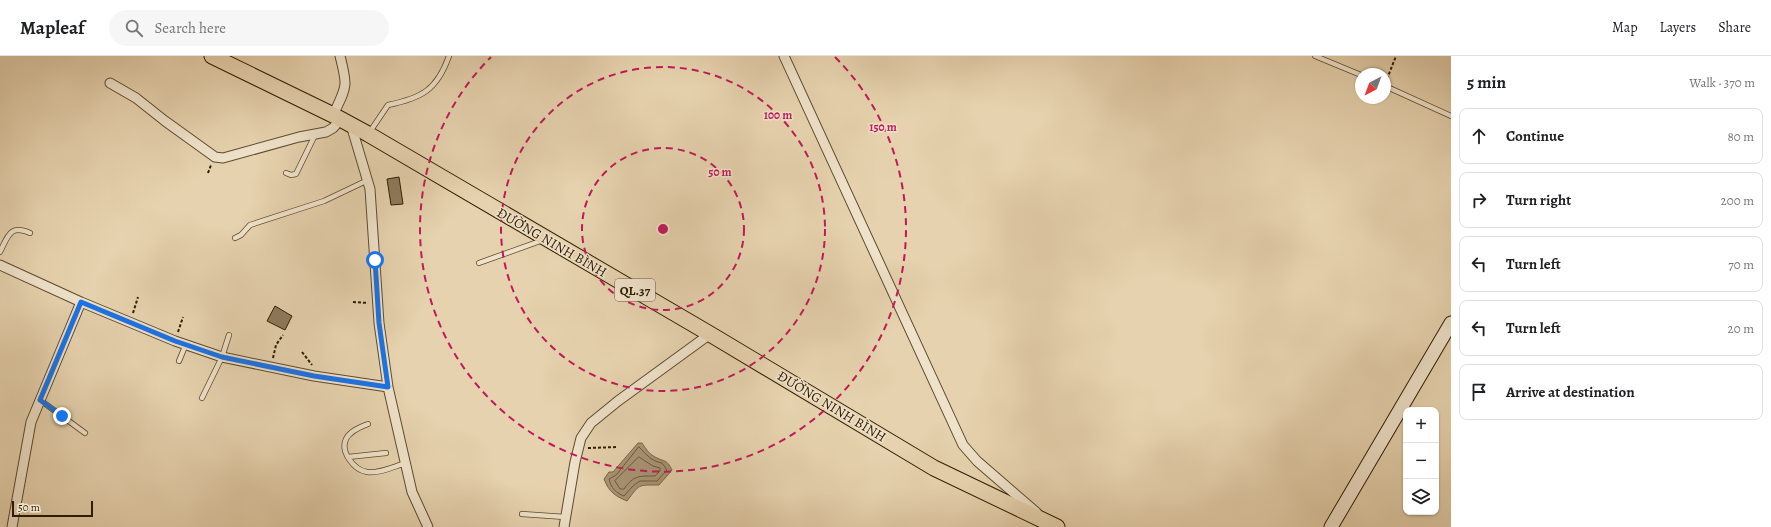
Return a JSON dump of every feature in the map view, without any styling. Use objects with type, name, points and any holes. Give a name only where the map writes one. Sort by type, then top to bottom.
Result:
[{"type":"highway","name":"ĐƯỜNG NINH BÌNH","points":[[212,56],[368,134],[710,334],[934,468],[1055,526]]},
{"type":"main road","points":[[1331,527],[1451,323]]},
{"type":"street","points":[[340,56],[346,80],[342,120],[368,180],[371,201],[379,323],[388,387],[412,492],[428,527]]},
{"type":"street","points":[[784,56],[963,445],[977,461],[1055,526]]},
{"type":"street","points":[[110,83],[136,98],[165,122],[215,156],[230,157],[299,137],[326,132],[342,120]]},
{"type":"street","points":[[0,265],[81,302],[175,341],[222,357],[314,376],[388,387]]},
{"type":"street","points":[[12,527],[31,422],[81,302]]},
{"type":"street","points":[[564,527],[578,448],[581,438],[592,423],[618,401],[710,334]]},
{"type":"lane","points":[[368,134],[388,105],[428,91],[441,75],[449,56]]},
{"type":"lane","points":[[1315,56],[1355,73]]},
{"type":"lane","points":[[1391,89],[1451,116]]},
{"type":"lane","points":[[286,173],[291,175],[296,174],[316,133]]},
{"type":"lane","points":[[236,238],[250,225],[324,201],[368,180]]},
{"type":"lane","points":[[0,252],[10,234],[15,230],[20,229],[30,233]]},
{"type":"lane","points":[[479,263],[547,239]]},
{"type":"lane","points":[[202,398],[222,357],[229,335]]},
{"type":"lane","points":[[179,361],[186,344]]},
{"type":"lane","points":[[40,400],[85,433]]},
{"type":"lane","points":[[368,424],[356,429],[346,438],[344,446],[352,464],[366,472],[375,472],[406,462]]},
{"type":"lane","points":[[348,457],[386,453]]},
{"type":"lane","points":[[522,514],[565,517]]},
{"type":"path","points":[[1391,69],[1396,56]]},
{"type":"path","points":[[130,322],[138,297]]},
{"type":"path","points":[[353,302],[378,304]]},
{"type":"path","points":[[175,341],[183,317]]},
{"type":"path","points":[[270,367],[276,345],[283,335]]},
{"type":"path","points":[[302,352],[314,370],[314,376]]},
{"type":"path","points":[[578,448],[618,447]]},
{"type":"water","points":[[638,443],[642,443],[653,456],[667,462],[672,470],[659,485],[647,485],[637,488],[627,501],[613,493],[604,479],[609,472],[613,472]]},
{"type":"building","points":[[399,177],[403,204],[391,205],[387,179]]},
{"type":"building","points":[[275,306],[292,316],[285,330],[267,321]]},
{"type":"route","points":[[62,416],[40,400],[81,302],[175,341],[222,357],[314,376],[388,387],[379,323],[375,260]]}]
